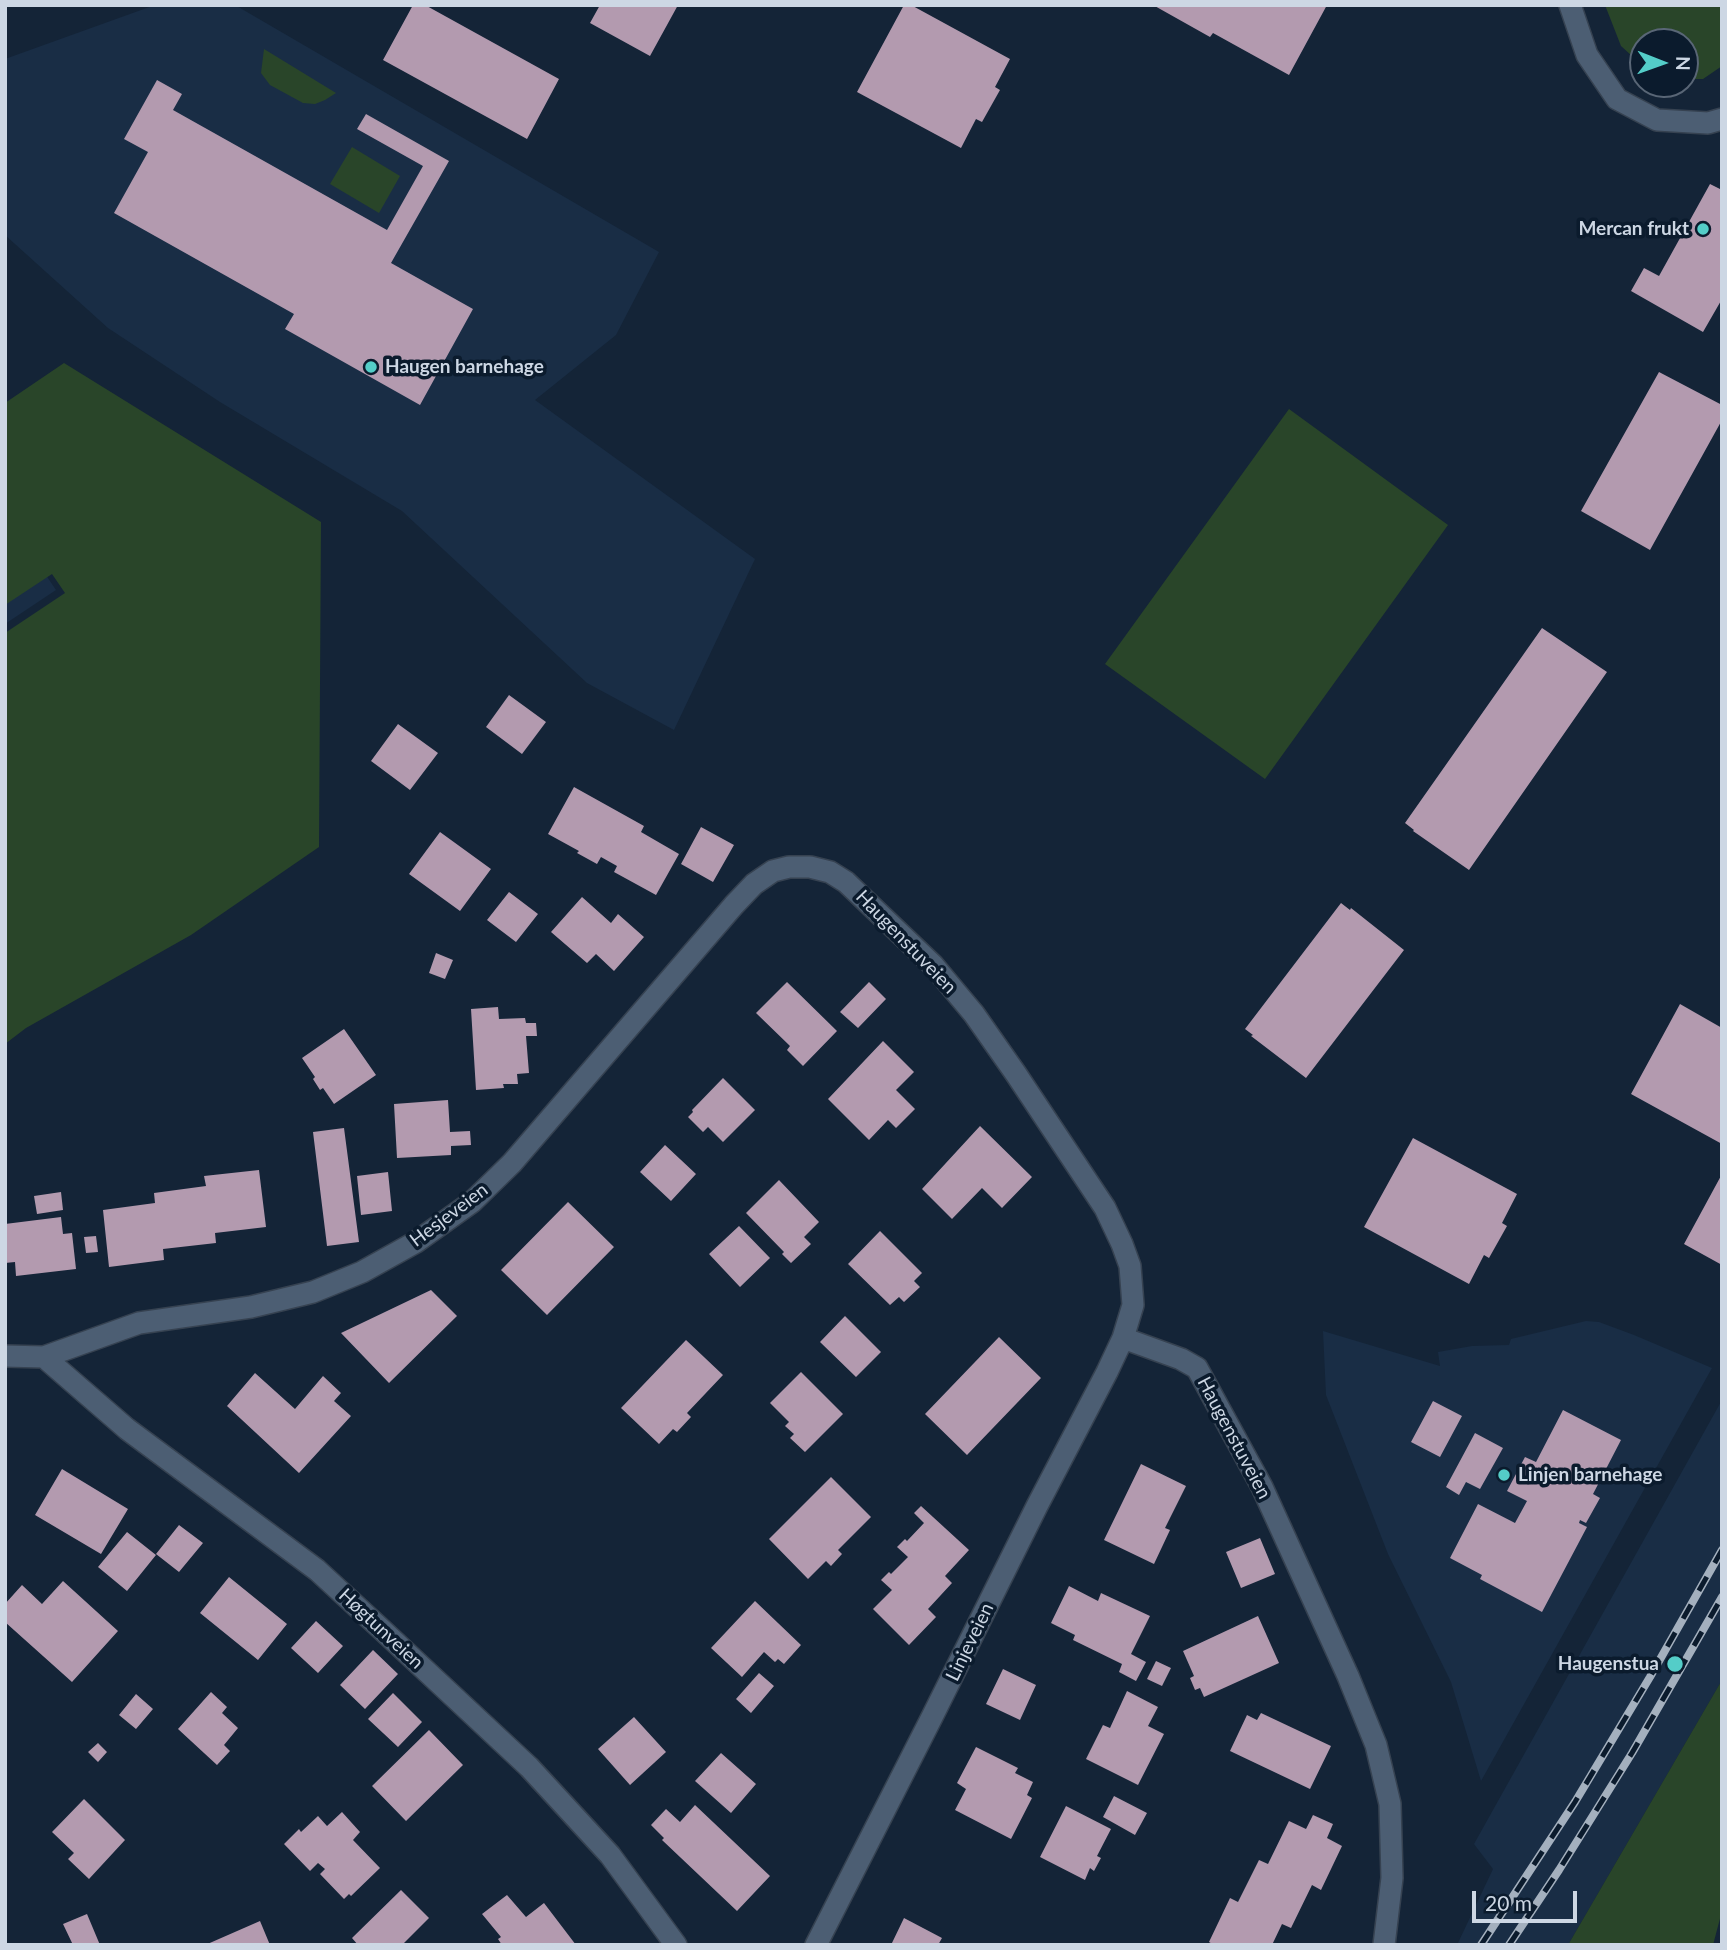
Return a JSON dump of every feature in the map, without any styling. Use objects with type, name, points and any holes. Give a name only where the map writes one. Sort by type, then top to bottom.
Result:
[{"type":"street","points":[[1570,5],[1587,55],[1617,99],[1657,120],[1709,123],[1722,119]]},
{"type":"street","name":"Haugenstuveien","points":[[773,871],[789,867],[810,867],[830,872],[846,882],[933,965],[974,1014],[1105,1208],[1130,1266],[1133,1305],[1123,1338],[1181,1359],[1196,1368],[1262,1487],[1348,1676],[1376,1745],[1390,1804],[1392,1878],[1384,1945]]},
{"type":"street","name":"Hesjeveien","points":[[5,1356],[44,1357],[139,1323],[251,1307],[313,1292],[362,1272],[416,1242],[472,1202],[512,1163],[734,905],[754,884],[773,871]]},
{"type":"street","name":"Linjeveien","points":[[816,1945],[1123,1338]]},
{"type":"street","name":"Høgtunveien","points":[[44,1357],[127,1429],[317,1570],[459,1701],[529,1767],[610,1855],[676,1945]]},
{"type":"shaded area","name":"Haugen barnehage","points":[[155,5],[235,5],[659,252],[616,335],[535,400],[755,559],[674,730],[587,683],[402,511],[220,402],[108,328],[5,235],[5,59]]},
{"type":"shaded area","points":[[5,514],[56,590],[5,624]]},
{"type":"shaded area","name":"Linjen barnehage","points":[[1586,1321],[1599,1322],[1634,1335],[1712,1368],[1481,1781],[1451,1682],[1388,1554],[1326,1395],[1323,1331],[1440,1366],[1438,1352],[1472,1346],[1509,1345],[1511,1339]]},
{"type":"shaded area","points":[[1722,1400],[1722,1680],[1568,1945],[1457,1945],[1493,1869],[1474,1844]]},
{"type":"green space","points":[[1605,5],[1722,5],[1722,66],[1703,79],[1699,79],[1699,28],[1629,28],[1629,53],[1621,46]]},
{"type":"green space","points":[[264,49],[336,93],[315,104],[303,103],[270,85],[261,73]]},
{"type":"green space","points":[[352,147],[400,176],[379,213],[330,184]]},
{"type":"green space","points":[[64,363],[321,522],[319,847],[191,935],[26,1028],[5,1044],[5,633],[65,593],[52,574],[5,605],[5,403]]},
{"type":"green space","points":[[1289,409],[1448,525],[1265,779],[1105,664]]},
{"type":"green space","points":[[1722,1680],[1722,1911],[1713,1945],[1568,1945]]},
{"type":"building","points":[[413,5],[425,5],[559,79],[527,139],[383,60]]},
{"type":"building","points":[[600,5],[678,5],[650,56],[590,23]]},
{"type":"building","points":[[904,5],[911,5],[1010,59],[995,87],[1000,90],[982,122],[976,119],[961,148],[857,92]]},
{"type":"building","points":[[1153,5],[1327,5],[1289,75],[1213,33],[1210,37]]},
{"type":"building","points":[[157,80],[182,94],[173,110],[387,230],[423,166],[357,129],[366,114],[449,161],[391,263],[473,309],[420,405],[285,329],[294,314],[114,213],[148,152],[124,139]]},
{"type":"building","name":"Mercan frukt","points":[[1710,184],[1722,190],[1722,299],[1703,332],[1631,291],[1644,268],[1659,276]]},
{"type":"building","points":[[1659,372],[1722,405],[1722,420],[1650,550],[1581,511]]},
{"type":"building","points":[[1542,628],[1607,672],[1469,870],[1405,823]]},
{"type":"building","points":[[509,695],[546,722],[522,754],[486,727]]},
{"type":"building","points":[[398,724],[438,753],[410,790],[371,761]]},
{"type":"building","points":[[574,787],[644,826],[641,832],[679,854],[656,895],[614,872],[617,866],[601,857],[597,864],[548,834]]},
{"type":"building","points":[[701,827],[734,845],[713,882],[681,864]]},
{"type":"building","points":[[440,832],[491,869],[460,911],[409,874]]},
{"type":"building","points":[[509,892],[538,914],[516,942],[487,920]]},
{"type":"building","points":[[582,897],[611,923],[618,914],[644,937],[614,971],[596,954],[587,963],[551,932]]},
{"type":"building","points":[[1341,903],[1404,950],[1306,1078],[1245,1029]]},
{"type":"building","points":[[436,953],[453,960],[445,979],[429,973]]},
{"type":"building","points":[[787,982],[837,1031],[803,1066],[787,1050],[790,1046],[756,1013]]},
{"type":"building","points":[[869,982],[886,999],[858,1028],[840,1012]]},
{"type":"building","points":[[1680,1004],[1722,1028],[1722,1144],[1631,1094]]},
{"type":"building","points":[[498,1007],[499,1019],[525,1018],[526,1023],[536,1023],[537,1036],[526,1036],[529,1073],[517,1074],[518,1084],[503,1084],[504,1088],[476,1090],[471,1009]]},
{"type":"building","points":[[344,1029],[376,1075],[334,1104],[323,1088],[320,1090],[302,1058]]},
{"type":"building","points":[[883,1041],[914,1072],[896,1090],[915,1109],[896,1128],[888,1120],[869,1140],[828,1099]]},
{"type":"building","points":[[723,1078],[755,1110],[723,1142],[708,1127],[703,1132],[688,1117]]},
{"type":"building","points":[[448,1100],[450,1132],[470,1131],[471,1145],[451,1146],[451,1155],[397,1158],[394,1104]]},
{"type":"building","points":[[980,1126],[1032,1177],[1002,1208],[982,1188],[952,1219],[922,1189]]},
{"type":"building","points":[[344,1128],[359,1242],[327,1246],[313,1132]]},
{"type":"building","points":[[1413,1138],[1517,1194],[1502,1223],[1507,1226],[1489,1258],[1484,1255],[1469,1284],[1364,1227]]},
{"type":"building","points":[[665,1145],[696,1174],[671,1201],[640,1172]]},
{"type":"building","points":[[259,1170],[266,1227],[215,1233],[216,1243],[163,1249],[164,1260],[109,1267],[103,1210],[155,1203],[154,1193],[206,1186],[204,1176]]},
{"type":"building","points":[[388,1172],[392,1211],[361,1215],[357,1176]]},
{"type":"building","points":[[1722,1174],[1722,1265],[1684,1244]]},
{"type":"building","points":[[779,1180],[819,1222],[804,1237],[811,1244],[791,1263],[782,1254],[784,1252],[746,1213]]},
{"type":"building","points":[[61,1192],[63,1210],[37,1214],[34,1196]]},
{"type":"building","points":[[568,1202],[614,1247],[547,1315],[501,1270]]},
{"type":"building","points":[[61,1217],[63,1234],[72,1233],[76,1269],[16,1276],[15,1262],[5,1263],[5,1224]]},
{"type":"building","points":[[739,1226],[770,1258],[740,1287],[709,1254]]},
{"type":"building","points":[[880,1231],[922,1273],[914,1281],[920,1287],[904,1302],[899,1297],[890,1305],[848,1264]]},
{"type":"building","points":[[96,1236],[98,1252],[86,1253],[84,1237]]},
{"type":"building","points":[[431,1290],[457,1316],[389,1383],[341,1333]]},
{"type":"building","points":[[845,1316],[881,1352],[856,1377],[820,1342]]},
{"type":"building","points":[[999,1337],[1041,1378],[967,1455],[925,1414]]},
{"type":"building","points":[[686,1340],[723,1375],[687,1413],[691,1417],[677,1432],[673,1429],[659,1444],[621,1408]]},
{"type":"building","points":[[801,1372],[843,1414],[805,1452],[790,1438],[794,1434],[785,1426],[789,1422],[770,1403]]},
{"type":"building","points":[[255,1373],[295,1409],[323,1376],[341,1393],[334,1401],[351,1416],[299,1473],[227,1406]]},
{"type":"building","points":[[1433,1401],[1462,1416],[1440,1457],[1411,1442]]},
{"type":"building","points":[[1563,1410],[1621,1440],[1593,1494],[1600,1498],[1586,1523],[1580,1520],[1579,1523],[1587,1527],[1542,1612],[1480,1579],[1482,1575],[1450,1558],[1478,1504],[1515,1523],[1527,1501],[1507,1491],[1525,1457],[1536,1462]]},
{"type":"building","points":[[1475,1433],[1503,1448],[1480,1489],[1466,1482],[1459,1495],[1446,1487]]},
{"type":"building","points":[[1141,1464],[1186,1486],[1165,1528],[1170,1530],[1154,1564],[1104,1540]]},
{"type":"building","points":[[62,1469],[128,1509],[101,1554],[35,1515]]},
{"type":"building","points":[[831,1477],[871,1517],[838,1550],[842,1554],[831,1566],[826,1561],[808,1579],[769,1539]]},
{"type":"building","points":[[921,1506],[969,1550],[945,1576],[952,1583],[928,1609],[936,1617],[909,1645],[873,1609],[892,1590],[881,1580],[908,1557],[897,1547],[905,1539],[907,1541],[924,1523],[914,1513]]},
{"type":"building","points":[[179,1525],[203,1543],[179,1572],[156,1554]]},
{"type":"building","points":[[127,1532],[156,1555],[127,1591],[98,1567]]},
{"type":"building","points":[[1260,1538],[1275,1574],[1241,1588],[1226,1552]]},
{"type":"building","points":[[229,1577],[287,1624],[258,1660],[200,1613]]},
{"type":"building","points":[[63,1581],[118,1631],[72,1682],[5,1622],[5,1604],[22,1585],[42,1604]]},
{"type":"building","points":[[1069,1586],[1098,1601],[1101,1593],[1150,1616],[1131,1654],[1146,1662],[1136,1681],[1119,1672],[1122,1664],[1073,1640],[1075,1635],[1051,1623]]},
{"type":"building","points":[[755,1601],[801,1645],[784,1664],[778,1659],[775,1662],[764,1652],[742,1677],[711,1648]]},
{"type":"building","points":[[1258,1616],[1279,1663],[1204,1697],[1200,1688],[1195,1690],[1190,1678],[1194,1676],[1183,1651]]},
{"type":"building","points":[[316,1621],[343,1646],[318,1673],[291,1648]]},
{"type":"building","points":[[373,1650],[398,1674],[365,1709],[340,1685]]},
{"type":"building","points":[[1156,1661],[1171,1668],[1162,1686],[1147,1679]]},
{"type":"building","points":[[1003,1669],[1036,1685],[1020,1720],[986,1704]]},
{"type":"building","points":[[759,1673],[774,1686],[751,1713],[736,1699]]},
{"type":"building","points":[[1127,1691],[1158,1707],[1148,1726],[1164,1734],[1138,1785],[1086,1759],[1103,1725],[1110,1728]]},
{"type":"building","points":[[211,1692],[227,1707],[222,1713],[238,1728],[224,1745],[230,1751],[217,1765],[178,1729]]},
{"type":"building","points":[[393,1693],[422,1722],[398,1747],[368,1719]]},
{"type":"building","points":[[136,1694],[153,1709],[136,1729],[119,1715]]},
{"type":"building","points":[[1261,1713],[1331,1746],[1310,1789],[1230,1751],[1247,1715],[1257,1720]]},
{"type":"building","points":[[634,1717],[666,1752],[630,1785],[598,1749]]},
{"type":"building","points":[[429,1730],[463,1765],[406,1821],[372,1786]]},
{"type":"building","points":[[98,1743],[107,1752],[98,1762],[88,1752]]},
{"type":"building","points":[[976,1747],[1018,1768],[1015,1773],[1033,1782],[1027,1795],[1032,1798],[1011,1839],[955,1810],[966,1789],[957,1783]]},
{"type":"building","points":[[721,1753],[756,1784],[731,1813],[695,1781]]},
{"type":"building","points":[[1114,1796],[1147,1813],[1135,1835],[1103,1817]]},
{"type":"building","points":[[84,1799],[125,1840],[89,1879],[68,1859],[74,1853],[52,1832]]},
{"type":"building","points":[[695,1805],[770,1876],[737,1911],[662,1840],[664,1838],[651,1825],[666,1809],[680,1822]]},
{"type":"building","points":[[1066,1806],[1111,1829],[1097,1856],[1101,1858],[1094,1871],[1090,1868],[1085,1880],[1040,1857]]},
{"type":"building","points":[[342,1812],[360,1832],[353,1840],[380,1868],[351,1896],[349,1894],[344,1899],[320,1874],[325,1869],[318,1863],[310,1871],[284,1844],[318,1816],[327,1826]]},
{"type":"building","points":[[1313,1815],[1333,1824],[1327,1838],[1342,1846],[1321,1890],[1312,1885],[1291,1928],[1282,1924],[1272,1945],[1214,1945],[1209,1942],[1230,1898],[1238,1902],[1259,1860],[1268,1864],[1289,1821],[1306,1829]]},
{"type":"building","points":[[401,1890],[429,1918],[402,1945],[358,1945],[352,1938]]},
{"type":"building","points":[[507,1895],[526,1917],[544,1903],[576,1945],[502,1945],[498,1939],[501,1937],[482,1914]]},
{"type":"building","points":[[87,1914],[100,1945],[73,1945],[63,1924]]},
{"type":"building","points":[[904,1918],[942,1938],[938,1945],[891,1945]]},
{"type":"building","points":[[260,1921],[270,1945],[205,1945],[212,1942]]},
{"type":"railway","points":[[1481,1945],[1575,1802],[1722,1550]]},
{"type":"railway","points":[[1509,1945],[1632,1753],[1722,1597]]},
{"type":"place","name":"Mercan frukt","points":[[1703,229]]},
{"type":"place","name":"Haugen barnehage","points":[[371,367]]},
{"type":"place","name":"Linjen barnehage","points":[[1504,1475]]},
{"type":"place","name":"Haugenstua","points":[[1675,1664]]}]
